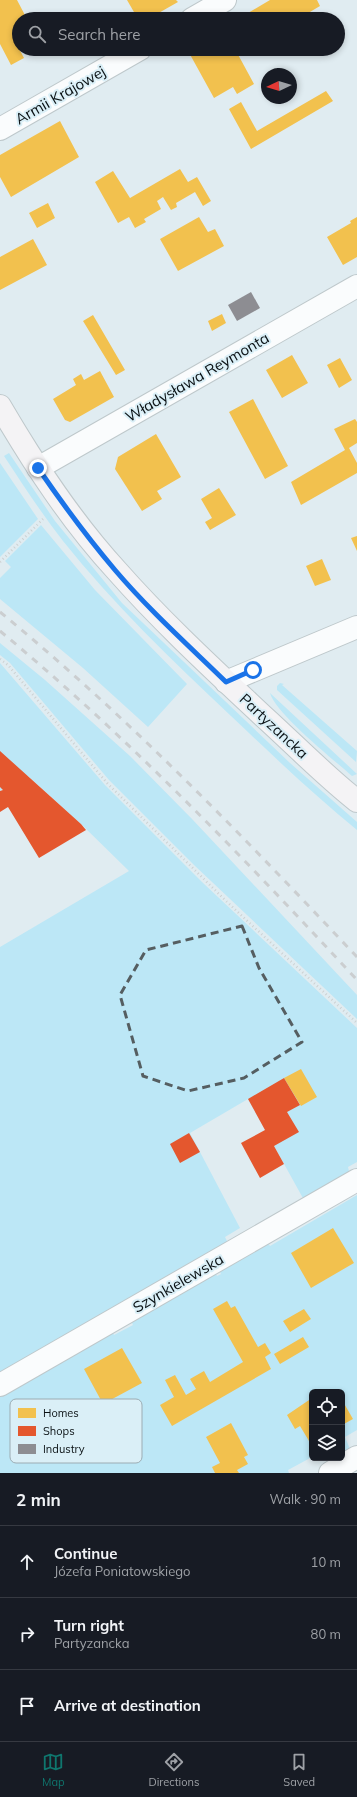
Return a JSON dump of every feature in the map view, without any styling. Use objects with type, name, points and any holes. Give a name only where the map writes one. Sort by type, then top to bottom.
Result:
[{"type":"main road","name":"Partyzancka","points":[[0,406],[38,468],[87,536],[116,571],[162,620],[226,682],[357,801]]},
{"type":"street","points":[[204,12],[225,0]]},
{"type":"street","name":"Armii Krajowej","points":[[0,129],[128,56]]},
{"type":"street","name":"Władysława Reymonta","points":[[38,468],[357,286]]},
{"type":"street","points":[[226,682],[357,627]]},
{"type":"street","name":"Szynkielewska","points":[[0,1385],[357,1180]]},
{"type":"street","points":[[330,1473],[357,1457]]},
{"type":"path","points":[[0,562],[43,519]]},
{"type":"path","points":[[0,659],[8,665],[107,783],[227,902],[357,1023]]},
{"type":"highlighted area","points":[[242,926],[259,968],[302,1042],[244,1078],[188,1091],[143,1076],[120,995],[146,950]]},
{"type":"shaded area","points":[[9,453],[55,521],[122,603],[290,763],[357,822],[357,830],[309,788],[209,695],[165,653],[102,587],[63,541],[25,489],[4,456]]},
{"type":"shaded area","points":[[0,463],[38,519],[0,557]]},
{"type":"shaded area","points":[[41,525],[95,590],[187,684],[148,727],[83,668],[0,599],[0,578],[11,567],[5,561]]},
{"type":"shaded area","points":[[0,643],[45,680],[130,756],[193,820],[357,995],[357,1019],[194,865],[109,780],[10,663],[0,655]]},
{"type":"shaded area","points":[[0,663],[105,785],[202,882],[357,1028],[357,1162],[348,1167],[350,1175],[304,1200],[248,1099],[190,1133],[240,1228],[225,1237],[229,1245],[0,1376],[0,947],[129,871],[81,824],[28,776],[0,791]]},
{"type":"shaded area","points":[[280,683],[284,684],[282,685],[357,751],[356,762],[277,690],[277,686]]},
{"type":"shaded area","points":[[270,693],[357,774],[352,776],[293,724],[274,702]]},
{"type":"shaded area","points":[[357,1195],[357,1430],[345,1437],[345,1389],[309,1389],[309,1459],[288,1470],[289,1473],[0,1473],[0,1396],[112,1331],[114,1335],[133,1325],[131,1321],[215,1272],[217,1276],[221,1274],[219,1270],[267,1242],[270,1246]]},
{"type":"shaded area","points":[[345,1437],[350,1449],[345,1452]]},
{"type":"building: Homes","points":[[0,0],[17,0],[23,12],[12,12],[12,56],[23,56],[24,58],[11,65],[0,44]]},
{"type":"building: Homes","points":[[127,0],[176,0],[178,2],[160,12],[134,12]]},
{"type":"building: Homes","points":[[270,0],[317,0],[320,6],[310,12],[250,12]]},
{"type":"building: Homes","points":[[191,56],[239,56],[254,84],[237,94],[233,87],[214,98]]},
{"type":"building: Homes","points":[[326,91],[333,101],[251,149],[229,109],[241,102],[257,131]]},
{"type":"building: Homes","points":[[60,121],[79,157],[11,197],[0,177],[0,155]]},
{"type":"building: Homes","points":[[180,169],[188,182],[197,177],[211,201],[203,206],[195,192],[176,203],[177,207],[171,210],[163,197],[157,201],[161,209],[144,219],[146,222],[135,228],[129,217],[118,223],[95,182],[113,171],[130,198]]},
{"type":"building: Homes","points":[[48,203],[55,218],[37,228],[29,213]]},
{"type":"building: Homes","points":[[199,217],[208,232],[215,229],[224,246],[178,271],[160,239]]},
{"type":"building: Homes","points":[[357,217],[357,257],[343,265],[327,237],[351,223],[350,221]]},
{"type":"building: Homes","points":[[33,239],[47,265],[0,290],[0,257]]},
{"type":"building: Homes","points":[[222,314],[226,323],[212,331],[208,321]]},
{"type":"building: Homes","points":[[93,315],[125,370],[116,375],[83,321]]},
{"type":"building: Homes","points":[[292,355],[308,383],[282,398],[266,370]]},
{"type":"building: Homes","points":[[340,358],[352,380],[339,388],[327,365]]},
{"type":"building: Homes","points":[[100,371],[114,397],[70,422],[65,420],[53,399],[76,385],[73,379],[81,374],[84,380]]},
{"type":"building: Homes","points":[[253,399],[288,466],[265,479],[229,412]]},
{"type":"building: Homes","points":[[355,419],[357,422],[357,443],[349,448],[357,463],[357,473],[301,505],[291,482],[345,450],[334,429]]},
{"type":"building: Homes","points":[[156,434],[181,477],[157,491],[162,499],[142,511],[115,469],[118,457]]},
{"type":"building: Homes","points":[[219,488],[236,515],[210,530],[205,522],[212,518],[201,499]]},
{"type":"building: Homes","points":[[357,536],[357,551],[351,538]]},
{"type":"building: Homes","points":[[322,559],[331,580],[315,586],[306,566]]},
{"type":"building: Homes","points":[[301,1069],[317,1097],[301,1106],[284,1078]]},
{"type":"building: Homes","points":[[333,1228],[354,1263],[311,1288],[291,1253]]},
{"type":"building: Homes","points":[[227,1301],[231,1308],[235,1306],[258,1347],[265,1343],[271,1353],[265,1357],[271,1369],[172,1426],[160,1405],[174,1397],[165,1380],[175,1375],[186,1395],[196,1389],[190,1379],[204,1371],[210,1382],[243,1362],[213,1309]]},
{"type":"building: Homes","points":[[304,1309],[311,1319],[290,1332],[283,1321]]},
{"type":"building: Homes","points":[[303,1337],[309,1347],[280,1364],[274,1354]]},
{"type":"building: Homes","points":[[122,1348],[142,1383],[112,1399],[100,1399],[84,1369]]},
{"type":"building: Homes","points":[[309,1400],[309,1441],[300,1426],[295,1429],[287,1415]]},
{"type":"building: Homes","points":[[345,1405],[353,1419],[345,1423]]},
{"type":"building: Homes","points":[[231,1423],[248,1455],[244,1457],[248,1464],[237,1470],[239,1473],[215,1473],[212,1467],[220,1463],[206,1437]]},
{"type":"building: Shops","points":[[0,751],[86,830],[39,858],[8,807],[0,812],[0,791],[3,790],[0,787]]},
{"type":"building: Shops","points":[[284,1078],[300,1105],[287,1112],[299,1132],[274,1146],[284,1164],[260,1178],[241,1143],[265,1130],[248,1099]]},
{"type":"building: Shops","points":[[189,1133],[200,1152],[180,1163],[170,1144]]},
{"type":"building: Industry","points":[[251,292],[260,308],[237,321],[228,305]]},
{"type":"railway","points":[[0,612],[94,693],[184,778],[357,957]]},
{"type":"railway","points":[[0,631],[94,713],[139,756],[272,889],[357,980]]},
{"type":"route","points":[[38,468],[87,536],[116,571],[162,620],[226,682],[253,670]]}]
